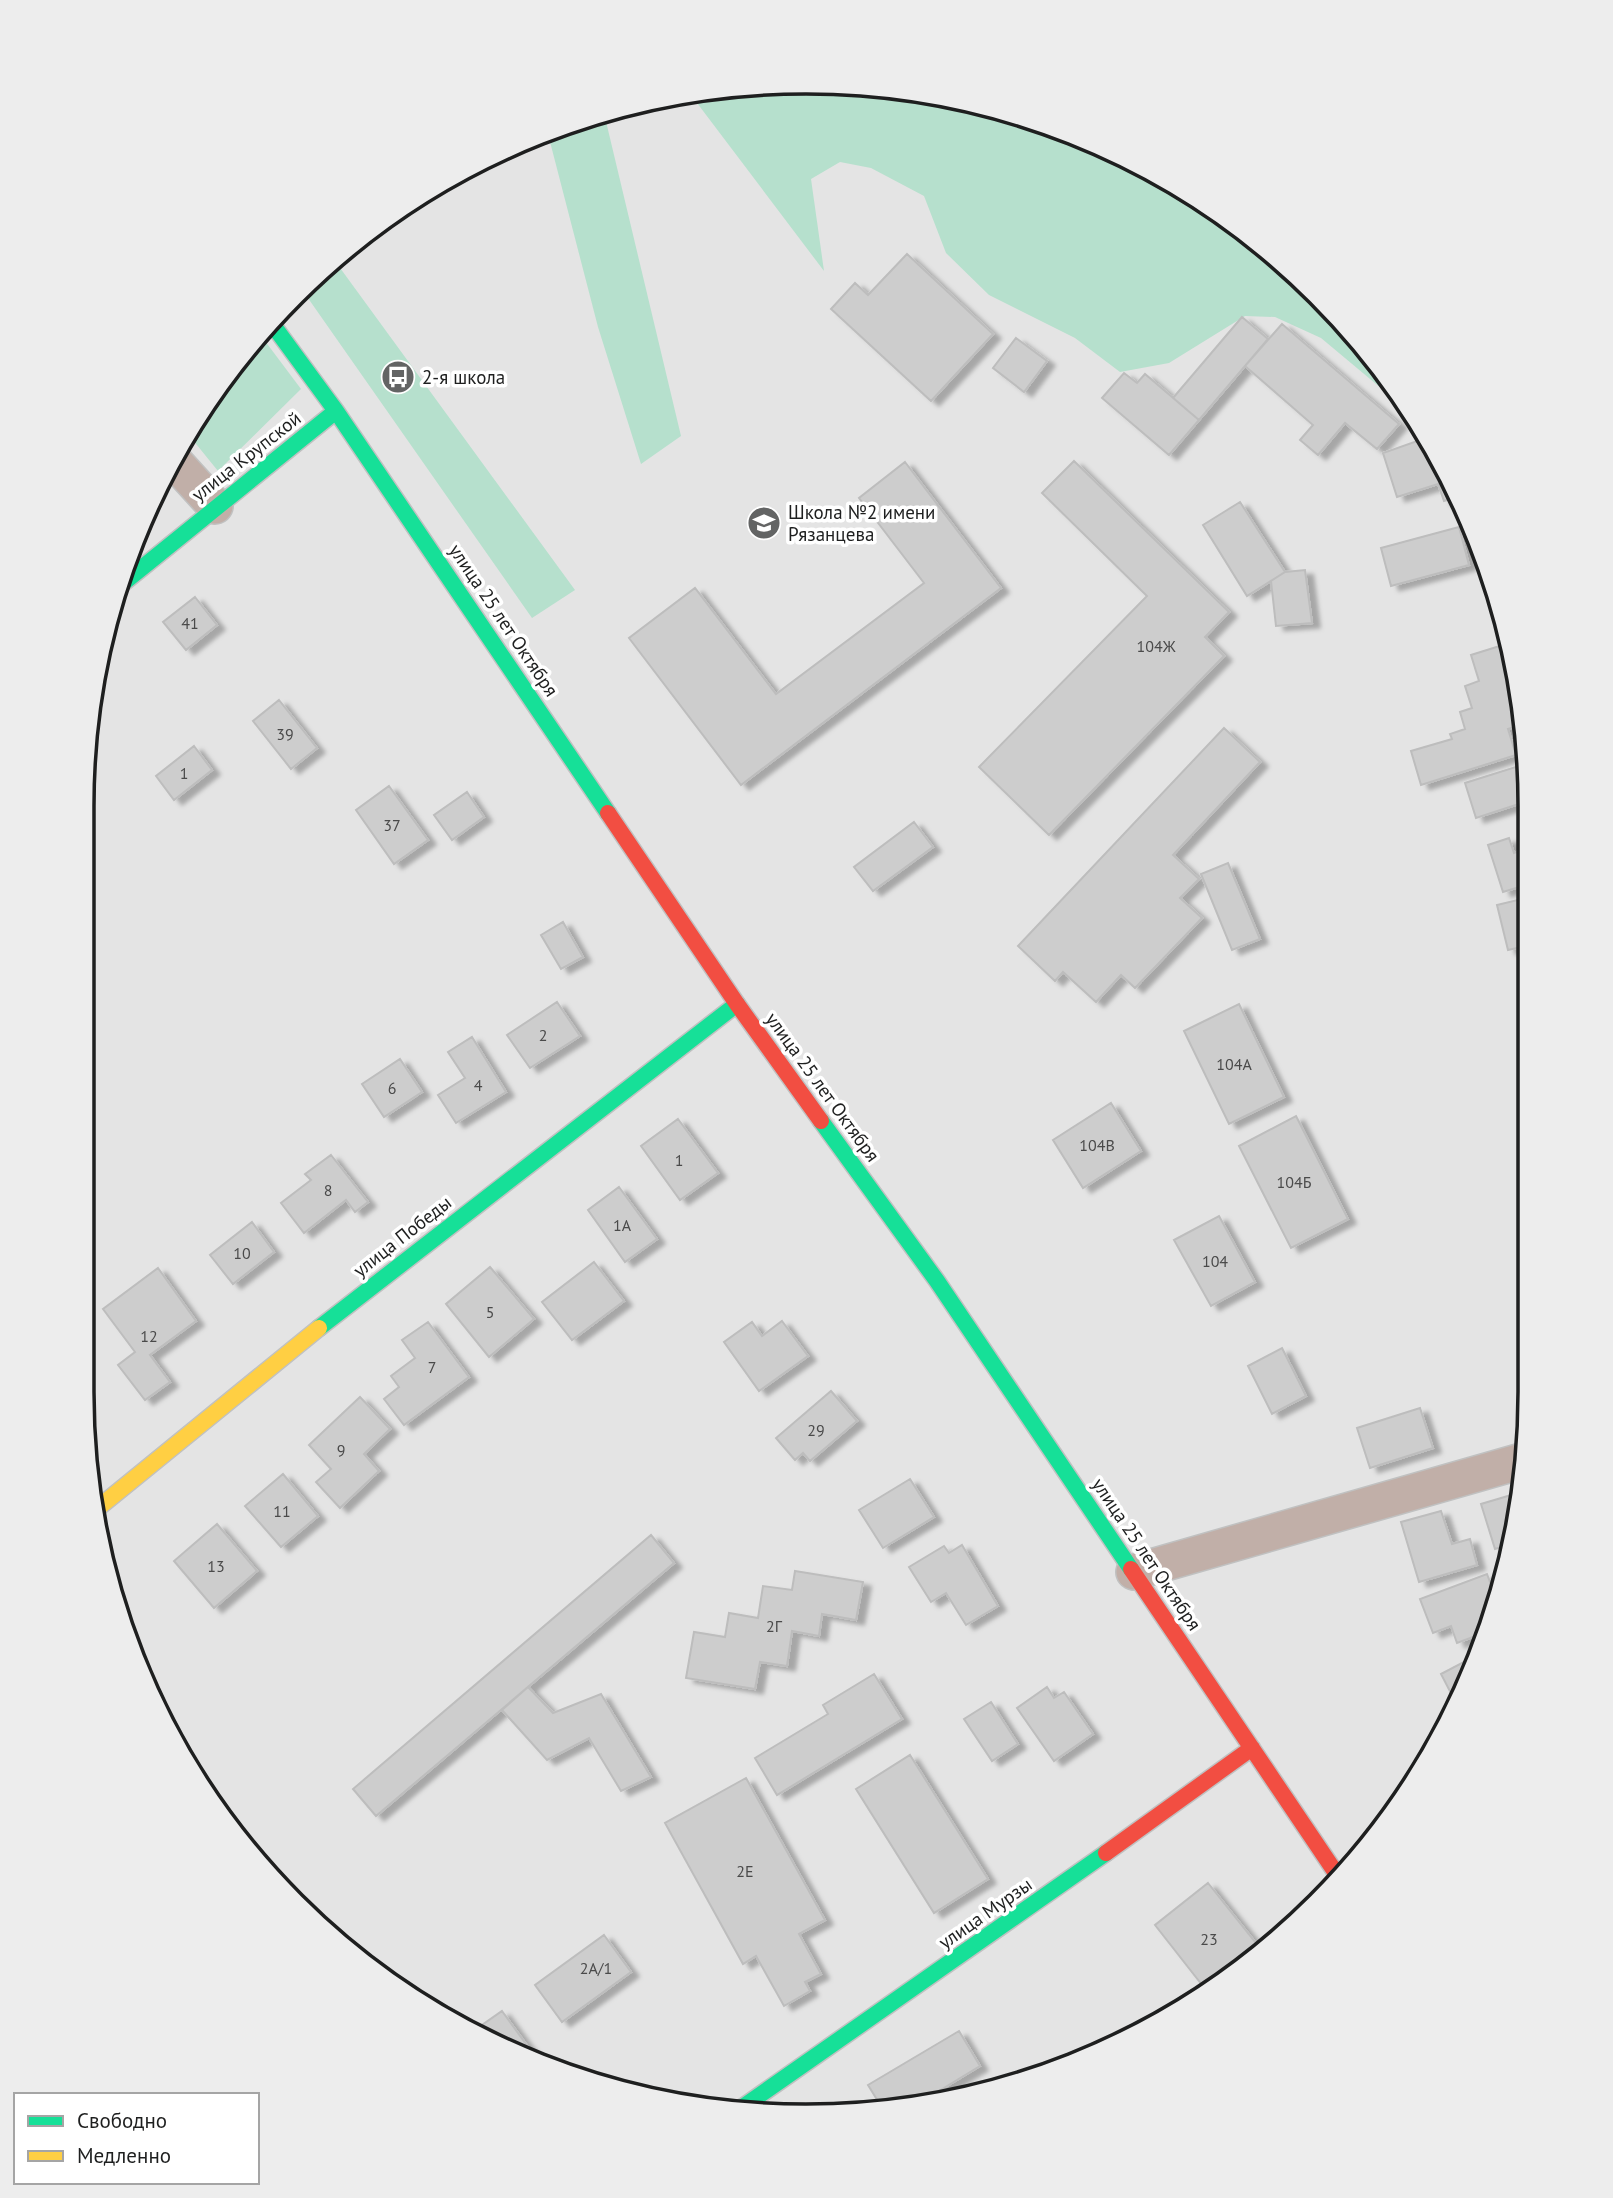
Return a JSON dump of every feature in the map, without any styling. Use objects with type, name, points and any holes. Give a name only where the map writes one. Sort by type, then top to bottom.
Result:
[{"type":"street","name":"улица 25 лет Октября","points":[[277,331],[336,411],[737,1004],[937,1281],[1334,1870]]},
{"type":"street","name":"улица Крупской","points":[[133,574],[215,506],[269,468],[336,411]]},
{"type":"street","points":[[181,468],[215,506]]},
{"type":"street","name":"улица Победы","points":[[104,1503],[334,1315],[737,1004]]},
{"type":"street","points":[[1134,1572],[1514,1463]]},
{"type":"street","name":"улица Мурзы","points":[[751,2101],[1170,1809],[1252,1748]]},
{"type":"green space","points":[[806,94],[899,101],[991,119],[1079,149],[1162,190],[1202,214],[1240,242],[1310,303],[1342,337],[1384,391],[1321,338],[1275,317],[1245,316],[1169,363],[1120,372],[1075,338],[989,295],[946,253],[924,196],[871,168],[840,162],[811,179],[824,271],[697,104]]},
{"type":"green space","points":[[607,124],[681,436],[641,464],[598,327],[550,143]]},
{"type":"green space","points":[[340,268],[575,590],[532,618],[308,298]]},
{"type":"green space","points":[[266,343],[301,389],[218,471],[195,442],[214,411]]},
{"type":"building","points":[[907,254],[993,334],[931,401],[831,309],[855,283],[868,295]]},
{"type":"building","points":[[1242,317],[1268,339],[1199,420],[1173,398]]},
{"type":"building","points":[[1282,324],[1399,424],[1377,449],[1345,423],[1318,455],[1300,440],[1313,425],[1245,366]]},
{"type":"building","points":[[1016,338],[1047,361],[1024,392],[993,368]]},
{"type":"building","points":[[1124,373],[1137,383],[1145,374],[1199,420],[1169,455],[1102,398]]},
{"type":"building","points":[[1417,441],[1448,500],[1444,501],[1438,484],[1397,497],[1383,453]]},
{"type":"building","points":[[1074,461],[1229,612],[1205,637],[1224,656],[1049,835],[979,767],[1147,596],[1042,493]]},
{"type":"building","points":[[905,462],[1001,588],[741,785],[629,638],[695,588],[776,694],[924,583],[859,498]]},
{"type":"building","points":[[1240,502],[1285,572],[1247,596],[1203,525]]},
{"type":"building","points":[[1459,527],[1469,565],[1391,586],[1381,548]]},
{"type":"building","points":[[1305,570],[1312,623],[1276,626],[1271,581],[1285,572]]},
{"type":"building","points":[[195,597],[217,625],[186,650],[163,622]]},
{"type":"building","points":[[1500,646],[1513,727],[1508,729],[1516,755],[1421,785],[1411,751],[1452,739],[1450,734],[1465,729],[1460,712],[1472,708],[1465,686],[1479,681],[1471,655]]},
{"type":"building","points":[[279,700],[317,748],[291,769],[253,721]]},
{"type":"building","points":[[1224,728],[1260,762],[1173,855],[1199,879],[1180,898],[1202,918],[1135,988],[1121,975],[1096,1002],[1063,972],[1055,981],[1018,946]]},
{"type":"building","points":[[194,746],[212,770],[174,800],[156,776]]},
{"type":"building","points":[[1517,766],[1518,804],[1476,818],[1465,783]]},
{"type":"building","points":[[389,786],[428,840],[394,864],[356,810]]},
{"type":"building","points":[[467,792],[484,817],[452,840],[434,815]]},
{"type":"building","points":[[914,822],[933,847],[873,891],[854,867]]},
{"type":"building","points":[[1509,838],[1514,853],[1518,852],[1518,887],[1503,892],[1488,845]]},
{"type":"building","points":[[1228,863],[1260,939],[1232,950],[1201,874]]},
{"type":"building","points":[[1518,900],[1518,948],[1508,950],[1497,905]]},
{"type":"building","points":[[563,922],[583,957],[561,969],[541,935]]},
{"type":"building","points":[[557,1002],[580,1036],[530,1068],[507,1035]]},
{"type":"building","points":[[1239,1004],[1284,1097],[1229,1124],[1184,1031]]},
{"type":"building","points":[[472,1037],[506,1092],[456,1123],[438,1095],[465,1078],[448,1052]]},
{"type":"building","points":[[400,1059],[422,1092],[384,1117],[362,1084]]},
{"type":"building","points":[[1111,1103],[1141,1151],[1083,1188],[1053,1140]]},
{"type":"building","points":[[1296,1116],[1348,1219],[1291,1248],[1239,1146]]},
{"type":"building","points":[[678,1119],[718,1173],[680,1200],[641,1146]]},
{"type":"building","points":[[331,1155],[368,1202],[355,1212],[346,1200],[304,1233],[281,1203],[311,1180],[305,1174]]},
{"type":"building","points":[[619,1187],[657,1239],[625,1262],[588,1210]]},
{"type":"building","points":[[1219,1216],[1255,1282],[1211,1306],[1174,1240]]},
{"type":"building","points":[[252,1222],[274,1252],[233,1284],[210,1255]]},
{"type":"building","points":[[594,1262],[624,1301],[572,1340],[542,1302]]},
{"type":"building","points":[[490,1267],[534,1319],[489,1357],[446,1304]]},
{"type":"building","points":[[158,1268],[196,1321],[150,1355],[170,1382],[145,1400],[118,1365],[135,1352],[103,1309]]},
{"type":"building","points":[[782,1321],[808,1356],[759,1391],[724,1342],[752,1322],[762,1336]]},
{"type":"building","points":[[428,1322],[469,1377],[404,1425],[384,1399],[399,1387],[391,1376],[415,1358],[402,1340]]},
{"type":"building","points":[[1282,1348],[1306,1396],[1272,1414],[1248,1366]]},
{"type":"building","points":[[831,1391],[857,1421],[810,1461],[803,1453],[795,1460],[776,1438]]},
{"type":"building","points":[[360,1397],[390,1429],[364,1454],[379,1471],[340,1508],[316,1482],[331,1469],[309,1445]]},
{"type":"building","points":[[1420,1408],[1433,1448],[1370,1468],[1357,1428]]},
{"type":"building","points":[[283,1474],[318,1516],[281,1547],[245,1506]]},
{"type":"building","points":[[910,1479],[934,1517],[883,1548],[859,1510]]},
{"type":"building","points":[[1510,1495],[1501,1547],[1495,1549],[1481,1504]]},
{"type":"building","points":[[1441,1511],[1452,1544],[1470,1539],[1477,1565],[1419,1582],[1401,1522]]},
{"type":"building","points":[[217,1524],[257,1571],[214,1608],[174,1561]]},
{"type":"building","points":[[651,1535],[674,1563],[376,1816],[353,1789]]},
{"type":"building","points":[[962,1545],[998,1606],[966,1625],[946,1593],[931,1602],[909,1567],[944,1546],[949,1553]]},
{"type":"building","points":[[795,1571],[863,1582],[856,1620],[822,1614],[819,1636],[792,1631],[787,1666],[760,1662],[755,1689],[686,1678],[694,1632],[725,1637],[729,1613],[758,1618],[763,1586],[792,1590]]},
{"type":"building","points":[[1487,1574],[1491,1585],[1475,1636],[1457,1643],[1451,1626],[1433,1633],[1420,1599]]},
{"type":"building","points":[[1465,1661],[1451,1693],[1441,1674]]},
{"type":"building","points":[[874,1674],[902,1719],[777,1795],[755,1758],[828,1714],[823,1705]]},
{"type":"building","points":[[528,1687],[553,1713],[601,1694],[651,1777],[621,1791],[589,1738],[547,1760],[502,1710]]},
{"type":"building","points":[[1047,1687],[1054,1698],[1064,1692],[1093,1734],[1054,1761],[1017,1708]]},
{"type":"building","points":[[991,1702],[1018,1744],[992,1761],[964,1719]]},
{"type":"building","points":[[910,1755],[988,1879],[934,1913],[856,1789]]},
{"type":"building","points":[[746,1778],[825,1920],[799,1934],[821,1974],[805,1982],[810,1991],[784,2006],[756,1956],[743,1964],[665,1823]]},
{"type":"building","points":[[1208,1883],[1256,1943],[1202,1984],[1155,1925]]},
{"type":"building","points":[[604,1935],[631,1972],[562,2022],[535,1985]]},
{"type":"building","points":[[502,2011],[527,2046],[492,2030],[482,2025]]},
{"type":"building","points":[[959,2031],[980,2066],[939,2091],[877,2099],[868,2085]]},
{"type":"traffic: fast","points":[[277,331],[336,411],[608,813]]},
{"type":"traffic: fast","points":[[133,575],[336,411]]},
{"type":"traffic: fast","points":[[319,1328],[737,1004]]},
{"type":"traffic: fast","points":[[821,1121],[937,1281],[1131,1569]]},
{"type":"traffic: fast","points":[[751,2101],[1106,1853]]},
{"type":"traffic: slow","points":[[104,1503],[319,1328]]},
{"type":"traffic: jam","points":[[608,813],[737,1004],[821,1121]]},
{"type":"traffic: jam","points":[[1131,1569],[1334,1870]]},
{"type":"traffic: jam","points":[[1106,1853],[1252,1748]]},
{"type":"place","name":"2-я школа","points":[[398,377]]},
{"type":"place","name":"Школа №2 имени Рязанцева","points":[[764,523]]}]
